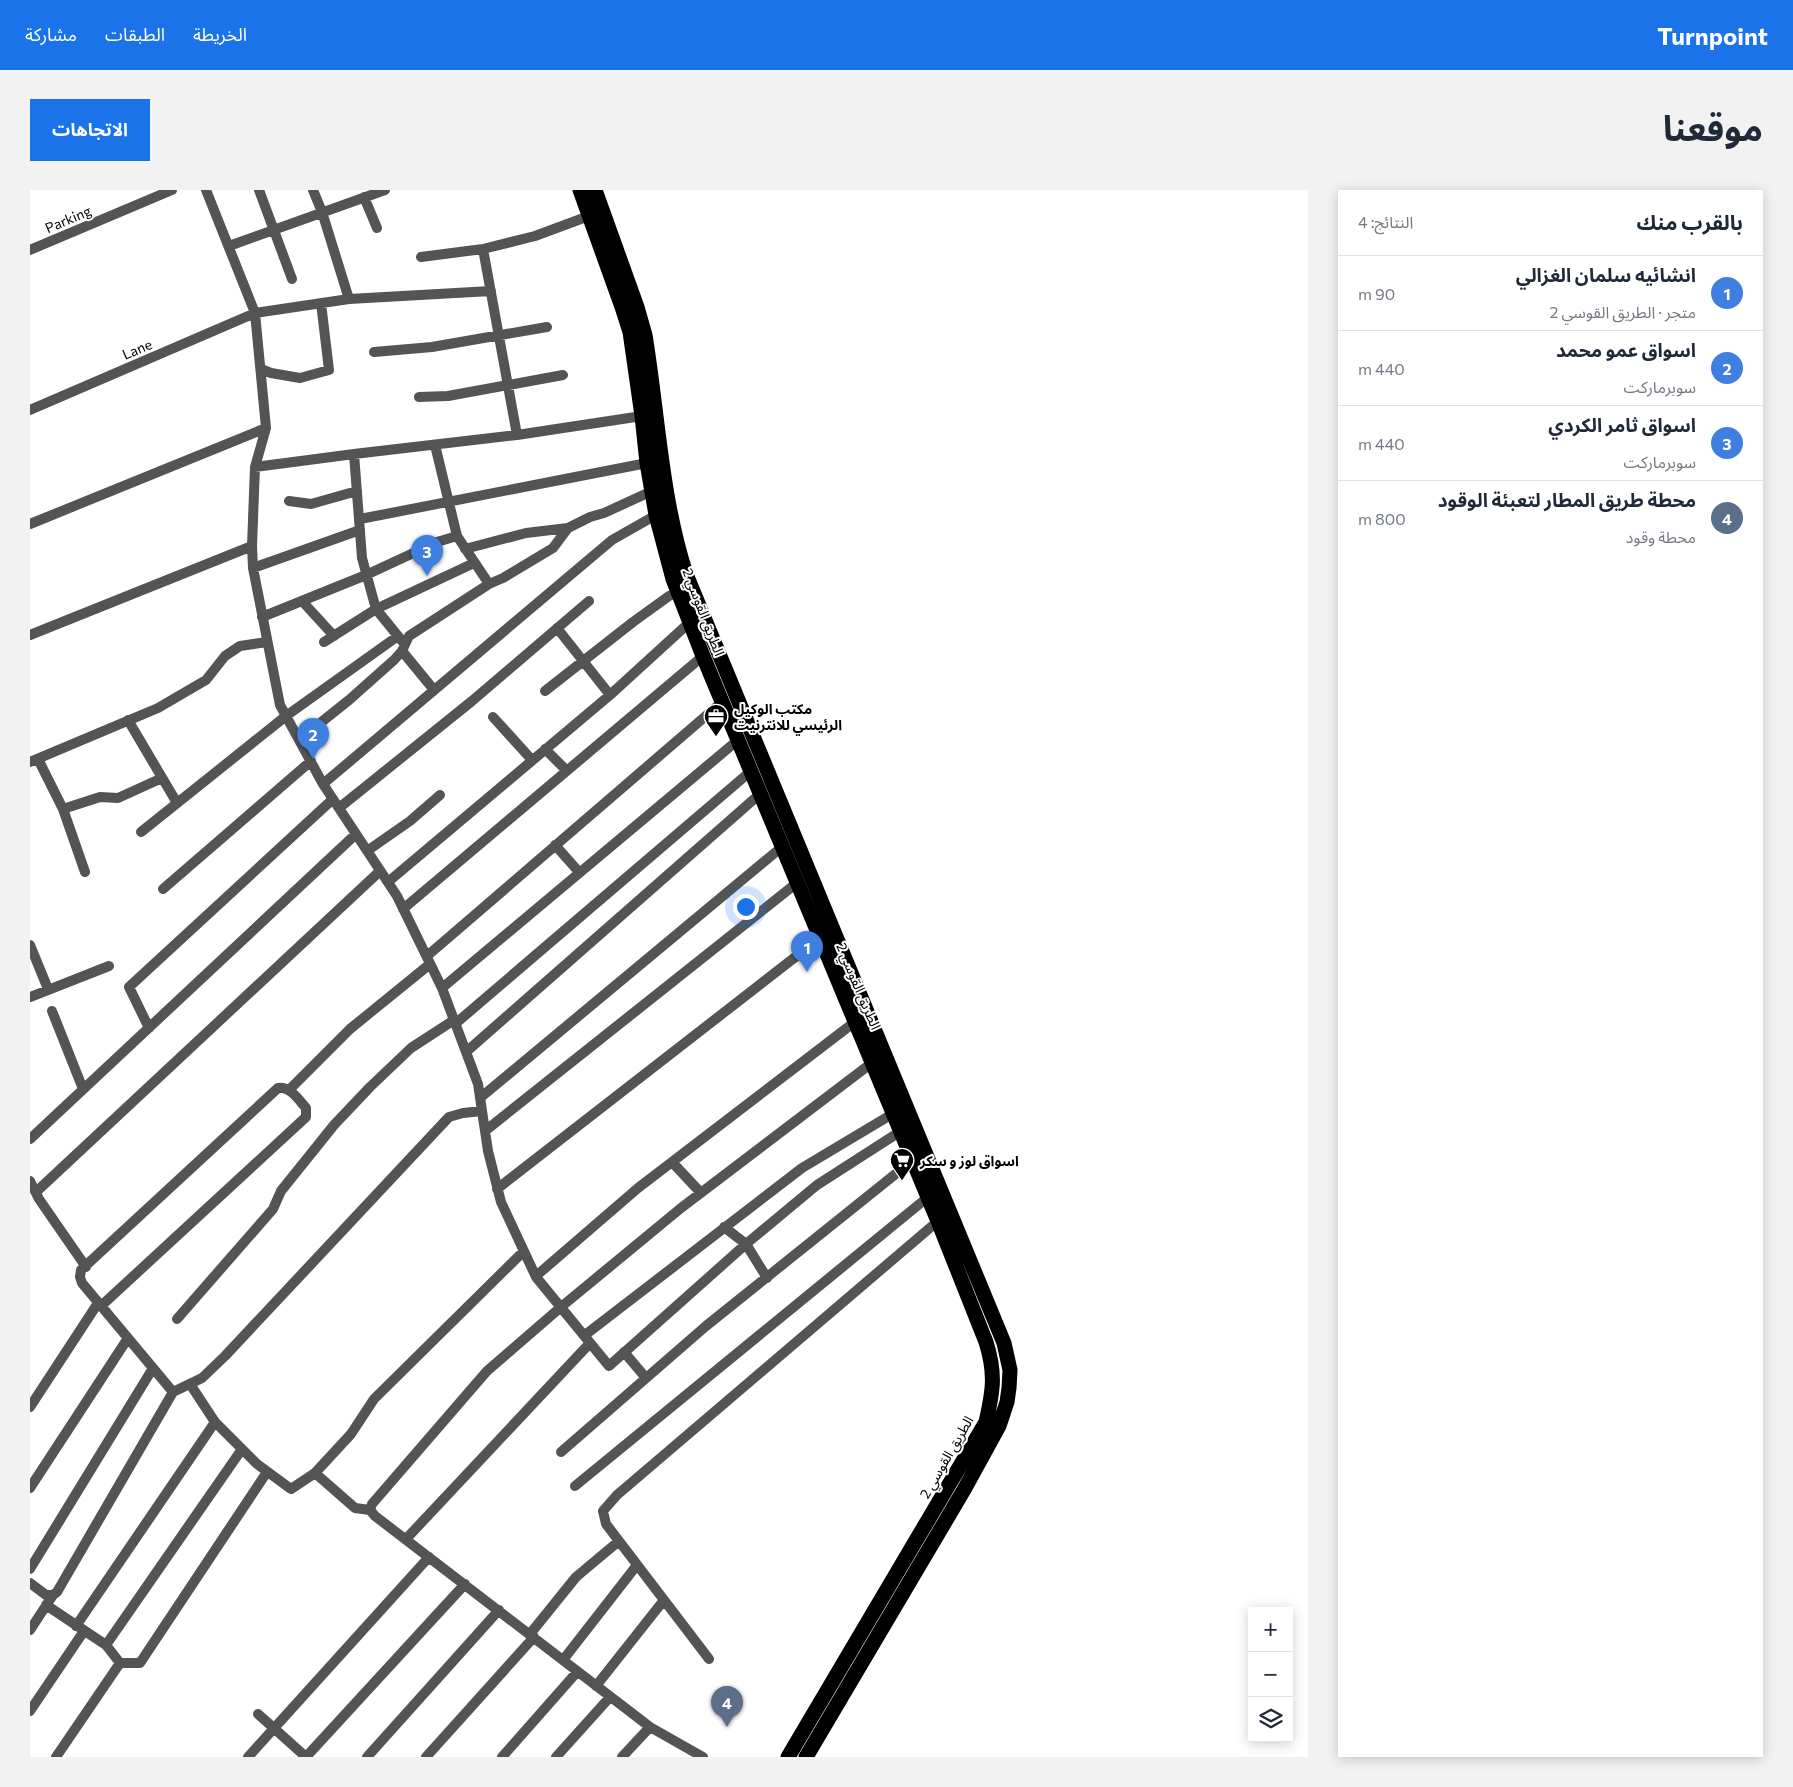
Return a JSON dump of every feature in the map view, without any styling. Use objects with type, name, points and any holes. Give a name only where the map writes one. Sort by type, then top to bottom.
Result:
[{"type":"highway","name":"الطريق القوسي 2","points":[[580,190],[630,332],[647,463],[656,515],[678,592],[798,882],[822,920]]},
{"type":"highway","name":"الطريق القوسي 2","points":[[595,190],[638,308],[645,335],[669,511],[686,574],[822,920],[856,1021],[938,1221],[986,1342],[992,1362],[993,1390],[986,1422],[804,1749]]},
{"type":"highway","name":"الطريق القوسي 2","points":[[788,1757],[804,1749],[965,1488],[999,1426],[1008,1402],[1010,1370],[1004,1343],[827,939]]},
{"type":"street","name":"Parking","points":[[30,250],[172,190]]},
{"type":"street","points":[[206,190],[256,313],[266,428],[255,467],[253,568],[280,705],[333,799],[388,882],[442,988],[478,1084],[488,1151],[501,1202],[536,1276],[608,1366],[746,1244],[817,1186],[901,1131]]},
{"type":"street","points":[[259,190],[292,279]]},
{"type":"street","points":[[313,190],[322,212],[349,299]]},
{"type":"street","points":[[229,246],[385,190]]},
{"type":"street","points":[[364,197],[377,228]]},
{"type":"street","points":[[421,258],[483,249],[534,236],[589,216]]},
{"type":"street","points":[[483,249],[518,435]]},
{"type":"street","name":"Lane","points":[[30,410],[256,313],[349,299],[491,291]]},
{"type":"street","points":[[260,369],[300,378],[329,370],[321,303]]},
{"type":"street","points":[[374,352],[432,347],[548,328]]},
{"type":"street","points":[[419,398],[448,396],[563,375]]},
{"type":"street","points":[[255,467],[518,435],[642,416]]},
{"type":"street","points":[[30,524],[266,428]]},
{"type":"street","points":[[435,445],[457,536],[488,584]]},
{"type":"street","points":[[354,454],[362,558],[376,609],[434,690]]},
{"type":"street","points":[[253,568],[360,524],[449,502],[647,463]]},
{"type":"street","points":[[289,501],[311,504],[358,491]]},
{"type":"street","points":[[465,549],[526,533],[568,528],[652,491]]},
{"type":"street","points":[[324,784],[612,540],[656,515]]},
{"type":"street","points":[[299,740],[350,700],[409,636],[488,584],[503,578],[553,548],[568,528]]},
{"type":"street","points":[[262,617],[366,575],[437,542],[457,536]]},
{"type":"street","points":[[30,636],[252,546]]},
{"type":"street","points":[[324,642],[376,609],[474,563]]},
{"type":"street","points":[[545,691],[633,622],[669,596],[678,592]]},
{"type":"street","points":[[302,601],[334,636]]},
{"type":"street","points":[[339,808],[472,701],[589,601]]},
{"type":"street","points":[[388,882],[610,695],[690,622]]},
{"type":"street","points":[[557,628],[610,695]]},
{"type":"street","points":[[85,872],[63,809],[34,760],[158,708],[206,680],[225,656],[240,646],[267,642]]},
{"type":"street","points":[[141,832],[286,716],[402,644]]},
{"type":"street","points":[[403,909],[703,656]]},
{"type":"street","points":[[289,1090],[350,1029],[555,845],[722,702]]},
{"type":"street","points":[[493,717],[532,760]]},
{"type":"street","points":[[128,720],[177,803]]},
{"type":"street","points":[[442,988],[738,740]]},
{"type":"street","points":[[545,749],[566,770]]},
{"type":"street","points":[[163,889],[311,761]]},
{"type":"street","points":[[177,1319],[273,1209],[281,1191],[340,1118],[370,1087],[411,1048],[455,1022],[751,770]]},
{"type":"street","points":[[63,809],[100,797],[118,798],[162,778]]},
{"type":"street","points":[[466,1052],[761,793]]},
{"type":"street","points":[[367,851],[410,821],[440,795]]},
{"type":"street","points":[[149,1028],[129,987],[333,799]]},
{"type":"street","points":[[30,1139],[356,834]]},
{"type":"street","points":[[555,845],[579,872]]},
{"type":"street","points":[[480,1098],[783,846]]},
{"type":"street","points":[[35,1198],[380,871]]},
{"type":"street","points":[[485,1130],[798,882]]},
{"type":"street","points":[[497,1189],[827,939]]},
{"type":"street","points":[[30,945],[48,989]]},
{"type":"street","points":[[30,996],[109,966]]},
{"type":"street","points":[[52,1011],[83,1089]]},
{"type":"street","points":[[536,1276],[638,1188],[856,1021]]},
{"type":"street","points":[[370,1510],[372,1504],[487,1371],[561,1306],[701,1194],[873,1062]]},
{"type":"street","points":[[30,1407],[100,1304],[306,1117],[306,1108],[289,1090],[283,1087],[278,1088],[82,1270],[80,1277],[82,1283],[100,1304],[153,1368],[174,1392]]},
{"type":"street","points":[[30,1630],[53,1595],[57,1592],[174,1392],[202,1378],[225,1356],[449,1117],[482,1111]]},
{"type":"street","points":[[406,1539],[587,1339],[724,1227],[802,1168],[894,1113]]},
{"type":"street","points":[[561,1452],[706,1326],[913,1160]]},
{"type":"street","points":[[672,1162],[701,1194]]},
{"type":"street","points":[[30,1181],[35,1198],[86,1267]]},
{"type":"street","points":[[575,1486],[928,1197]]},
{"type":"street","points":[[709,1659],[606,1524],[604,1511],[609,1503],[938,1221]]},
{"type":"street","points":[[724,1227],[746,1244],[767,1278]]},
{"type":"street","points":[[190,1384],[215,1422],[258,1464],[291,1489],[315,1473],[351,1434],[374,1399],[524,1251]]},
{"type":"street","points":[[30,1488],[128,1338]]},
{"type":"street","points":[[624,1352],[646,1378]]},
{"type":"street","points":[[30,1568],[153,1368]]},
{"type":"street","points":[[30,1711],[80,1629],[215,1422]]},
{"type":"street","points":[[106,1645],[242,1449]]},
{"type":"street","points":[[120,1663],[140,1663],[268,1472]]},
{"type":"street","points":[[315,1473],[355,1508],[370,1510],[375,1516],[650,1727],[703,1757]]},
{"type":"street","points":[[426,1757],[532,1636],[576,1577],[619,1541]]},
{"type":"street","points":[[248,1757],[429,1557]]},
{"type":"street","points":[[563,1660],[637,1565]]},
{"type":"street","points":[[30,1583],[46,1595],[53,1595]]},
{"type":"street","points":[[258,1714],[306,1757],[465,1584]]},
{"type":"street","points":[[596,1686],[664,1600]]},
{"type":"street","points":[[46,1605],[106,1645],[120,1663]]},
{"type":"street","points":[[367,1757],[499,1610]]},
{"type":"street","points":[[56,1757],[120,1663]]},
{"type":"street","points":[[502,1757],[577,1672]]},
{"type":"street","points":[[556,1757],[610,1697]]},
{"type":"street","points":[[622,1757],[650,1727]]},
{"type":"place","name":"اسواق ثامر الكردي","points":[[427,576]]},
{"type":"place","name":"مكتب الوكيل الرئيسي للانترنيت","points":[[716,737]]},
{"type":"place","name":"اسواق عمو محمد","points":[[313,759]]},
{"type":"place","name":"انشائيه سلمان الغزالي","points":[[807,972]]},
{"type":"place","name":"اسواق لوز و سكر","points":[[902,1181]]},
{"type":"place","name":"محطة طريق المطار لتعبئة الوقود","points":[[727,1727]]}]
